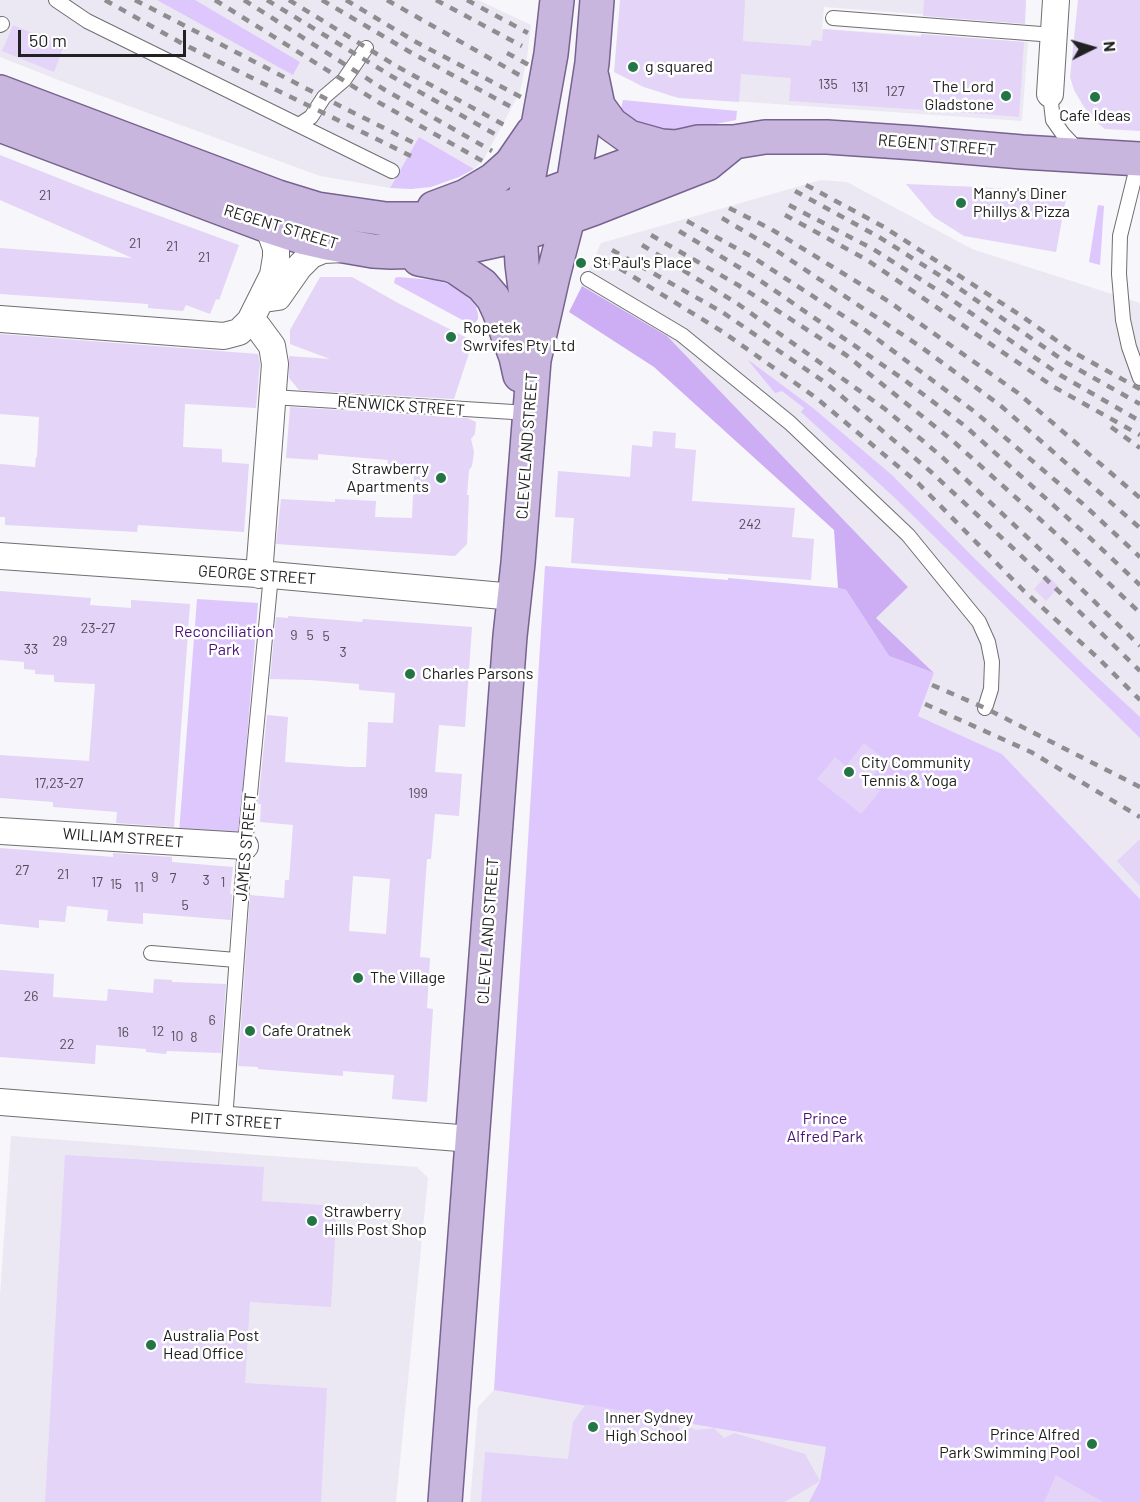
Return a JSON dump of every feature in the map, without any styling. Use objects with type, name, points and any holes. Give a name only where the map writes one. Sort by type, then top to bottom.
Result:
[{"type":"main road","name":"CLEVELAND STREET","points":[[534,360],[523,277],[523,218],[551,54],[557,0]]},
{"type":"main road","name":"CLEVELAND STREET","points":[[445,1502],[534,360],[568,218],[592,63],[597,0]]},
{"type":"main road","points":[[592,63],[598,106],[611,124],[629,137],[661,146],[676,147]]},
{"type":"main road","name":"REGENT STREET","points":[[0,92],[278,197],[317,209],[386,219],[439,219],[467,216],[568,218],[707,164],[734,142]]},
{"type":"main road","points":[[386,219],[456,201],[494,180],[522,150],[536,126],[541,111]]},
{"type":"main road","name":"REGENT STREET","points":[[0,125],[305,238],[362,250],[407,252],[482,245],[573,185],[676,147],[698,142],[734,142],[765,137],[827,137],[1140,159]]},
{"type":"main road","points":[[362,250],[450,265],[482,285],[496,304],[513,348],[529,413]]},
{"type":"street","points":[[1050,94],[1056,0]]},
{"type":"street","points":[[0,319],[224,336],[239,332],[256,310],[273,275],[276,248],[268,226]]},
{"type":"street","points":[[256,310],[278,297],[299,267],[311,255],[323,250],[362,250]]},
{"type":"street","name":"JAMES STREET","points":[[256,310],[258,327],[272,346],[275,364],[265,575]]},
{"type":"street","name":"GEORGE STREET","points":[[0,556],[265,575],[514,597]]},
{"type":"street","name":"WILLIAM STREET","points":[[0,831],[245,846]]},
{"type":"street","name":"PITT STREET","points":[[0,1102],[472,1139]]},
{"type":"lane","points":[[56,0],[87,21],[392,171]]},
{"type":"lane","points":[[833,18],[1054,35]]},
{"type":"lane","points":[[299,125],[311,117],[324,98],[344,80],[366,48]]},
{"type":"lane","points":[[1050,94],[1055,124],[1084,156]]},
{"type":"lane","points":[[1140,159],[1120,236],[1119,274],[1123,320],[1140,378]]},
{"type":"lane","points":[[588,279],[682,335],[790,423],[908,535],[979,622],[988,642],[992,663],[991,689],[985,708]]},
{"type":"lane","name":"RENWICK STREET","points":[[272,397],[529,413]]},
{"type":"lane","name":"JAMES STREET","points":[[225,1120],[265,575]]},
{"type":"lane","points":[[151,953],[236,960]]},
{"type":"shaded area","points":[[0,0],[478,0],[531,25],[520,92],[484,159],[474,169],[419,138],[390,188],[320,176],[0,57]]},
{"type":"shaded area","points":[[621,0],[1026,0],[1024,22],[824,7],[822,29],[1028,42],[1022,121],[674,97],[639,85],[615,69]]},
{"type":"shaded area","points":[[821,180],[847,182],[972,249],[1140,303],[1140,899],[1002,754],[918,716],[934,673],[876,618],[908,587],[667,337],[582,286],[601,243]]},
{"type":"shaded area","points":[[582,286],[667,336],[908,587],[876,618],[934,673],[889,656],[846,590],[838,588],[834,530],[654,367],[569,312]]},
{"type":"shaded area","points":[[11,1136],[417,1167],[428,1178],[396,1502],[0,1502],[0,1296]]},
{"type":"shaded area","name":"Inner Sydney High School","points":[[494,1390],[826,1447],[820,1481],[809,1502],[470,1502],[478,1407]]},
{"type":"green space","points":[[157,0],[195,0],[300,62],[293,75]]},
{"type":"green space","points":[[623,100],[737,111],[736,120],[659,133],[619,118]]},
{"type":"green space","points":[[419,137],[474,169],[431,187],[390,188]]},
{"type":"green space","points":[[1098,205],[1104,206],[1100,265],[1089,262]]},
{"type":"green space","points":[[395,278],[433,280],[457,288],[468,296],[476,307],[478,319],[475,323],[466,322],[394,283]]},
{"type":"green space","points":[[747,359],[813,408],[893,476],[976,560],[1140,717],[1140,738],[895,498],[801,412],[804,408],[782,391],[775,393]]},
{"type":"green space","name":"Prince Alfred Park","points":[[545,566],[728,580],[728,578],[846,590],[889,656],[934,673],[918,716],[1002,754],[1140,899],[1140,1502],[809,1502],[820,1481],[826,1447],[494,1390]]},
{"type":"green space","name":"Reconciliation Park","points":[[197,599],[258,603],[239,837],[179,833]]},
{"type":"building","points":[[620,0],[745,0],[743,41],[811,46],[812,40],[822,41],[823,29],[1024,42],[1019,117],[789,101],[791,78],[741,74],[739,102],[679,98],[644,87],[614,72]]},
{"type":"building","points":[[924,0],[1026,0],[1025,24],[923,16]]},
{"type":"building","points":[[1078,0],[1140,0],[1140,131],[1105,129],[1095,121],[1074,90],[1070,77]]},
{"type":"building","points":[[13,25],[64,46],[54,72],[2,51]]},
{"type":"building","points":[[0,155],[239,245],[219,300],[216,299],[210,314],[186,305],[183,311],[148,308],[148,304],[0,294],[0,248],[132,258],[0,200]]},
{"type":"building","points":[[906,184],[1067,193],[1056,252],[964,236],[934,217]]},
{"type":"building","points":[[320,277],[352,277],[473,341],[454,399],[299,390],[289,378],[289,356],[330,359],[290,344],[290,330]]},
{"type":"building","points":[[0,334],[258,354],[260,363],[256,408],[185,404],[183,447],[222,449],[222,462],[249,464],[244,532],[138,525],[137,532],[5,525],[5,517],[0,517],[0,464],[35,467],[39,417],[0,414]]},
{"type":"building","points":[[290,407],[467,418],[476,422],[475,434],[471,439],[474,452],[472,466],[469,470],[467,495],[469,495],[467,544],[455,556],[276,544],[281,499],[335,502],[335,499],[376,501],[375,517],[412,518],[414,471],[387,468],[388,460],[318,454],[318,460],[286,458]]},
{"type":"building","points":[[653,431],[676,433],[675,448],[696,450],[692,501],[795,508],[792,537],[814,539],[811,580],[571,563],[574,518],[555,517],[558,471],[630,477],[632,445],[652,447]]},
{"type":"building","points":[[1047,575],[1059,587],[1046,601],[1034,589]]},
{"type":"building","points":[[0,591],[91,598],[90,605],[131,608],[131,600],[190,604],[174,827],[116,823],[117,812],[53,807],[53,802],[0,798],[0,755],[89,761],[95,684],[54,682],[54,675],[35,674],[35,670],[24,669],[24,662],[0,660]]},
{"type":"building","points":[[288,616],[362,622],[363,619],[472,627],[465,727],[439,725],[435,772],[462,774],[459,816],[435,814],[431,859],[427,859],[420,957],[430,958],[427,1008],[433,1009],[427,1102],[392,1099],[394,1075],[343,1071],[343,1076],[238,1066],[250,895],[284,898],[285,880],[289,880],[293,825],[260,822],[261,804],[258,804],[267,715],[288,717],[285,762],[350,767],[366,767],[368,722],[393,723],[395,693],[359,690],[359,684],[270,679],[276,617],[288,618]],"holes":[[[353,876],[390,879],[386,934],[349,931]]]},
{"type":"building","name":"City Community Tennis & Yoga","points":[[864,743],[886,760],[868,782],[880,791],[861,814],[817,779],[835,757],[846,766]]},
{"type":"building","points":[[1140,839],[1140,886],[1117,861]]},
{"type":"building","points":[[0,848],[113,857],[113,853],[172,857],[172,862],[233,867],[230,894],[232,894],[231,920],[143,913],[143,924],[107,921],[108,910],[67,906],[65,922],[39,920],[39,928],[0,924]]},
{"type":"building","points":[[0,970],[54,974],[53,997],[107,1001],[108,989],[153,993],[154,979],[226,984],[221,1053],[167,1051],[166,1054],[146,1052],[146,1049],[96,1045],[95,1064],[0,1057]]},
{"type":"building","name":"Australia Post Head Office","points":[[65,1155],[264,1167],[262,1201],[337,1206],[331,1307],[250,1302],[245,1383],[327,1388],[321,1502],[45,1502]]},
{"type":"building","name":"Inner Sydney High School","points":[[586,1404],[674,1420],[681,1431],[692,1428],[696,1430],[714,1428],[724,1438],[734,1433],[805,1454],[820,1481],[785,1502],[481,1502],[485,1452],[568,1459],[573,1422]]},
{"type":"building","points":[[1056,1475],[1103,1502],[1044,1502]]},
{"type":"railway","points":[[105,0],[183,44],[411,156]]},
{"type":"railway","points":[[135,0],[418,145]]},
{"type":"railway","points":[[215,0],[378,102],[486,163]]},
{"type":"railway","points":[[244,0],[385,90],[492,151]]},
{"type":"railway","points":[[267,0],[393,77],[500,137]]},
{"type":"railway","points":[[289,0],[398,67],[506,126]]},
{"type":"railway","points":[[322,0],[410,52],[515,109]]},
{"type":"railway","points":[[346,0],[416,42],[521,97]]},
{"type":"railway","points":[[387,0],[521,76]]},
{"type":"railway","points":[[436,0],[522,46]]},
{"type":"railway","points":[[467,0],[528,33]]},
{"type":"railway","points":[[507,53],[529,65]]},
{"type":"railway","points":[[806,185],[884,227],[1073,352],[1140,389]]},
{"type":"railway","points":[[795,191],[879,237],[950,282],[1067,363],[1140,404]]},
{"type":"railway","points":[[789,205],[873,249],[942,293],[1060,375],[1140,421]]},
{"type":"railway","points":[[729,208],[771,229],[888,301],[1018,393],[1140,498]]},
{"type":"railway","points":[[785,215],[867,260],[1054,387],[1140,435]]},
{"type":"railway","points":[[722,218],[774,249],[921,347],[1001,406],[1140,528]]},
{"type":"railway","points":[[687,221],[754,258],[865,330],[975,412],[1083,504],[1140,557]]},
{"type":"railway","points":[[679,231],[755,277],[903,379],[965,426],[1140,585]]},
{"type":"railway","points":[[651,235],[738,285],[846,355],[953,441],[1072,548],[1140,613]]},
{"type":"railway","points":[[642,245],[738,304],[885,409],[941,456],[1140,646]]},
{"type":"railway","points":[[612,250],[722,312],[826,383],[930,471],[1044,577],[1140,671]]},
{"type":"railway","points":[[606,260],[723,332],[815,397],[918,483],[1023,590],[1098,658],[1140,700]]},
{"type":"railway","points":[[1111,427],[1140,448]]},
{"type":"railway","points":[[932,685],[985,708],[1140,787]]},
{"type":"railway","points":[[925,704],[1031,752],[1140,817]]},
{"type":"place","name":"g squared","points":[[633,67]]},
{"type":"place","name":"The Lord Gladstone","points":[[1006,96]]},
{"type":"place","name":"Cafe Ideas","points":[[1095,97]]},
{"type":"place","name":"Manny's Diner Phillys & Pizza","points":[[961,203]]},
{"type":"place","name":"St Paul's Place","points":[[581,263]]},
{"type":"place","name":"Ropetek Swrvifes Pty Ltd","points":[[451,337]]},
{"type":"place","name":"Strawberry Apartments","points":[[441,478]]},
{"type":"place","name":"Charles Parsons","points":[[410,674]]},
{"type":"place","name":"City Community Tennis & Yoga","points":[[849,772]]},
{"type":"place","name":"The Village","points":[[358,978]]},
{"type":"place","name":"Cafe Oratnek","points":[[250,1031]]},
{"type":"place","name":"Strawberry Hills Post Shop","points":[[312,1221]]},
{"type":"place","name":"Australia Post Head Office","points":[[151,1345]]},
{"type":"place","name":"Inner Sydney High School","points":[[593,1427]]},
{"type":"place","name":"Prince Alfred Park Swimming Pool","points":[[1092,1444]]}]
